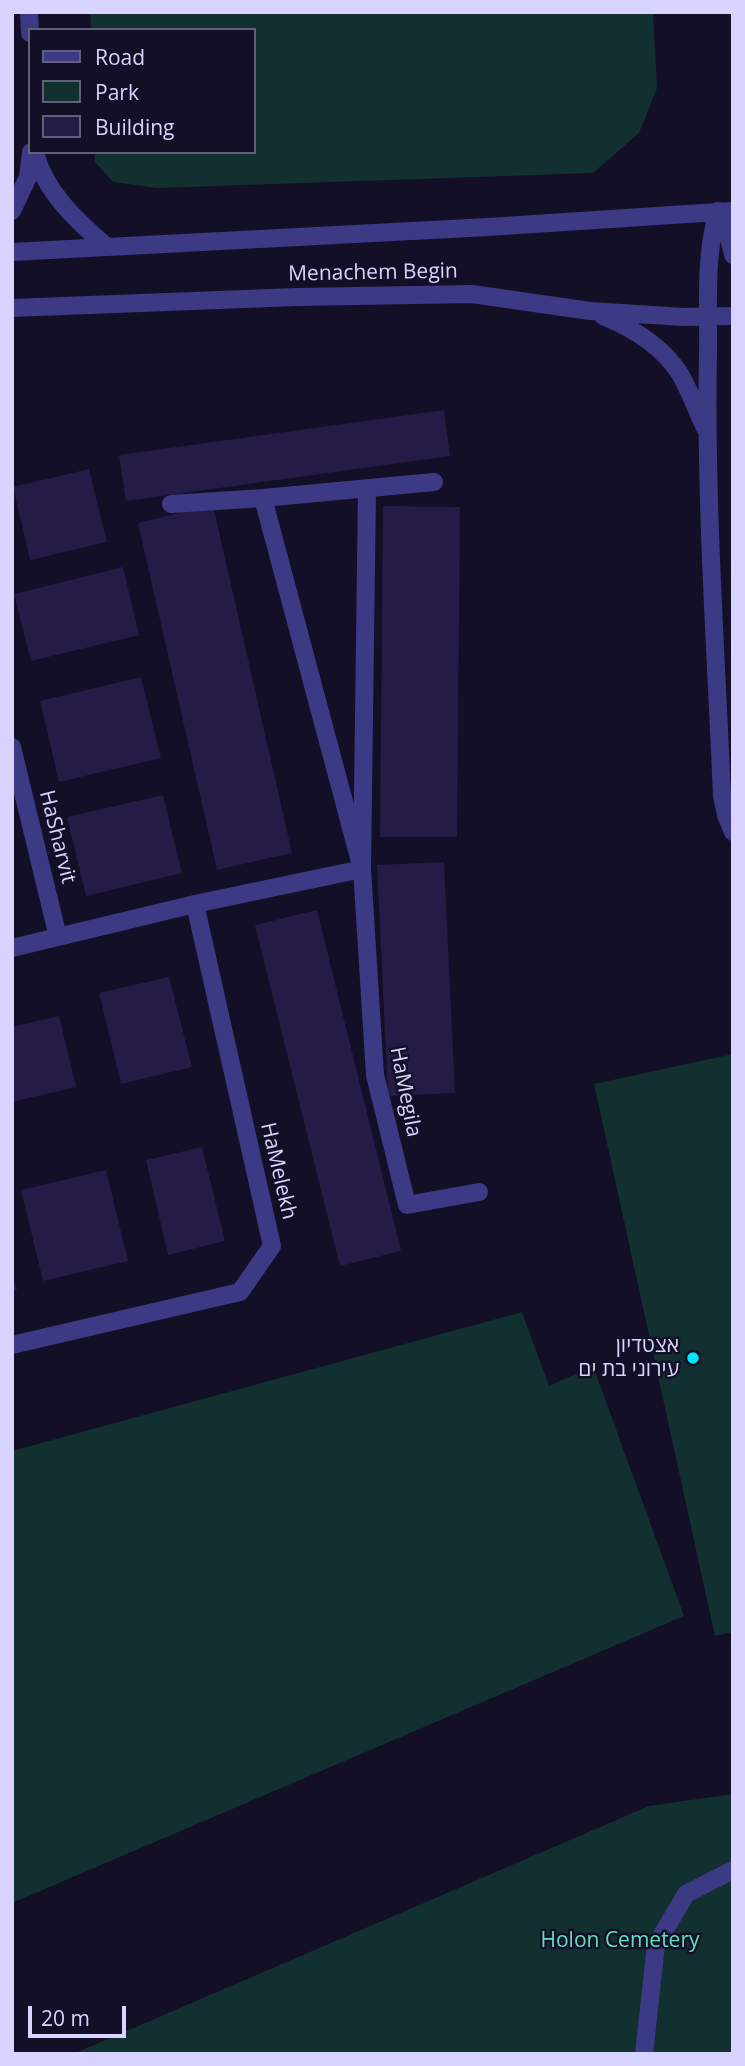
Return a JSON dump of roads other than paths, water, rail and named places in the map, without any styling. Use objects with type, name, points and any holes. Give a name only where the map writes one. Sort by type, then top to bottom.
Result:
[{"type":"street","points":[[12,211],[28,177],[33,154]]},
{"type":"street","points":[[34,154],[54,191],[75,219],[106,246]]},
{"type":"street","points":[[725,211],[733,255]]},
{"type":"street","points":[[725,211],[711,236],[708,265],[706,432],[722,796],[733,832]]},
{"type":"street","name":"Menachem Begin","points":[[12,251],[488,227],[725,211]]},
{"type":"street","name":"Menachem Begin","points":[[12,308],[472,293],[590,311],[733,316]]},
{"type":"street","points":[[590,311],[631,327],[669,359],[680,375],[706,432]]},
{"type":"street","points":[[171,504],[434,482]]},
{"type":"street","name":"HaMegila","points":[[367,488],[362,869],[375,1075],[407,1205],[479,1192]]},
{"type":"street","name":"HaMegila","points":[[263,498],[362,869]]},
{"type":"street","name":"HaSharvit","points":[[12,747],[58,937]]},
{"type":"street","points":[[12,948],[195,904],[362,869]]},
{"type":"street","name":"HaMelekh","points":[[12,1345],[240,1293],[272,1246],[195,904]]},
{"type":"street","points":[[644,2054],[656,1945],[686,1894],[733,1870]]},
{"type":"place","name":"אצטדיון עירוני בת ים","points":[[693,1358]]},
{"type":"park label","name":"Holon Cemetery","points":[[620,1941]]}]
